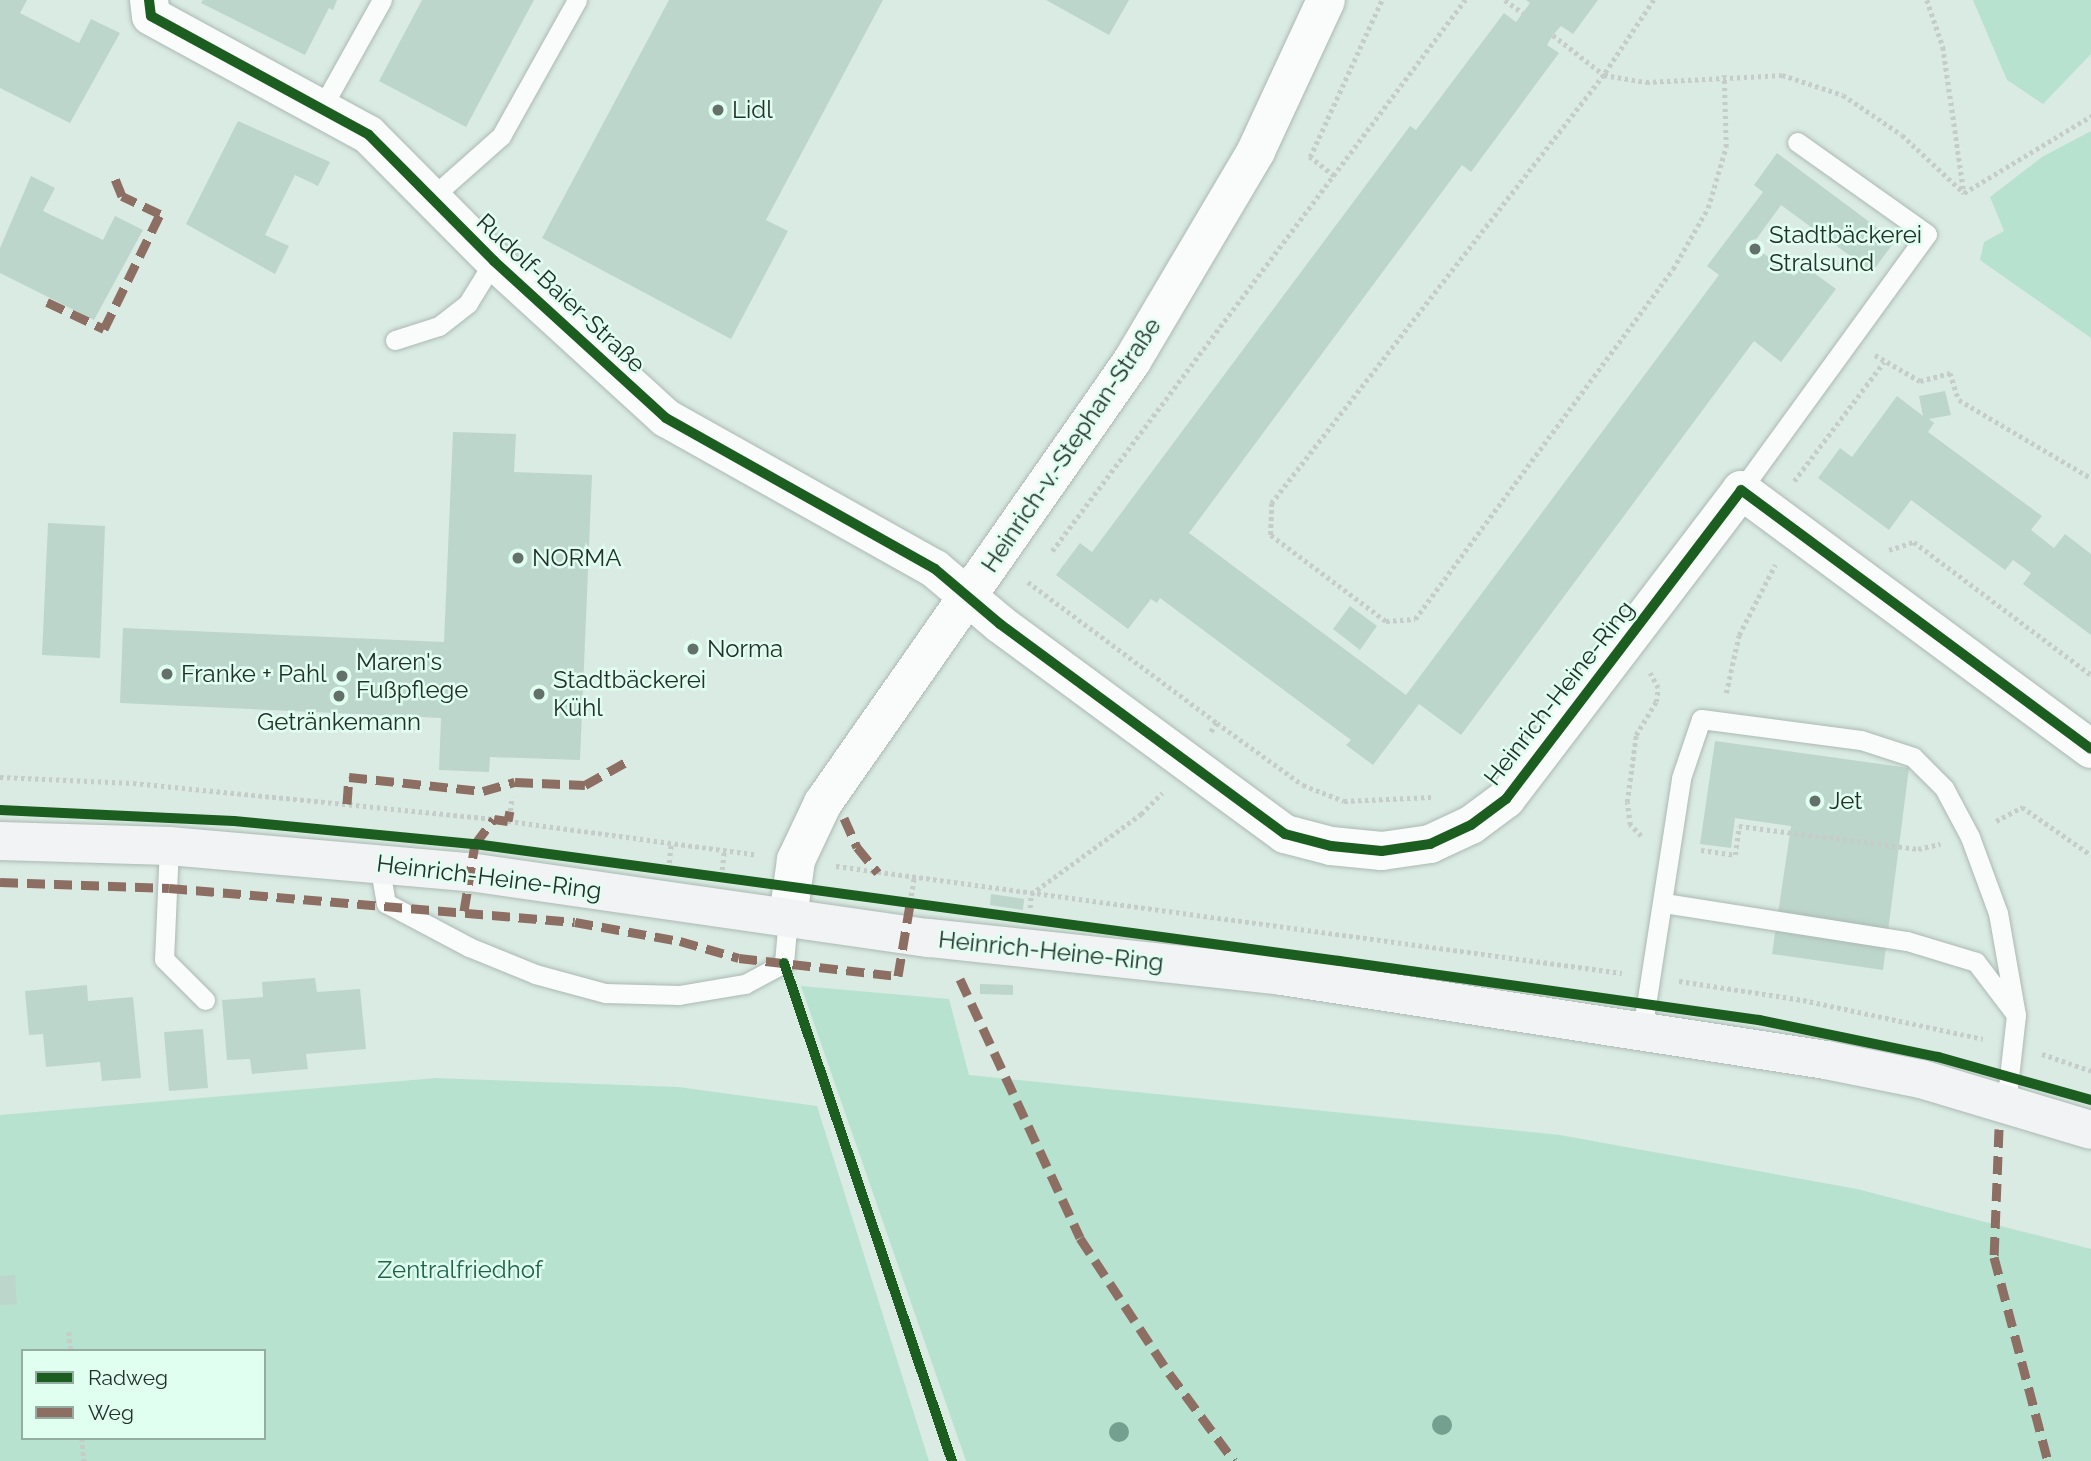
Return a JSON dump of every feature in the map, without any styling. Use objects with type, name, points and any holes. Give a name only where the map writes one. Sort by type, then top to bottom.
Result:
[{"type":"main road","name":"Heinrich-Heine-Ring","points":[[0,841],[169,846],[379,864],[929,938],[1282,975],[1826,1060],[1921,1079],[2091,1130]]},
{"type":"street","name":"Rudolf-Baier-Straße","points":[[149,0],[151,16],[369,135],[494,261],[666,418],[935,569],[968,596]]},
{"type":"street","name":"Heinrich-v.-Stephan-Straße","points":[[788,918],[796,860],[823,803],[1132,361],[1256,151],[1326,0]]},
{"type":"street","name":"Heinrich-Heine-Ring","points":[[968,596],[1000,624],[1285,834],[1331,846],[1382,851],[1430,844],[1471,825],[1506,799],[1752,477]]},
{"type":"street","points":[[1752,477],[2091,749]]},
{"type":"lane","points":[[321,109],[382,0]]},
{"type":"lane","points":[[431,198],[501,136],[576,0]]},
{"type":"lane","points":[[1752,477],[1927,234],[1797,142]]},
{"type":"lane","points":[[394,341],[439,326],[468,303],[494,261]]},
{"type":"lane","points":[[1642,1031],[1664,903],[1681,778],[1701,719],[1861,740],[1913,757],[1944,788],[1970,837],[1998,913],[2016,1015],[2006,1104]]},
{"type":"lane","points":[[169,846],[164,960],[205,1000]]},
{"type":"lane","points":[[379,864],[386,903],[480,952],[535,974],[605,993],[679,995],[745,984],[784,963],[788,918]]},
{"type":"lane","points":[[1664,903],[1908,941],[1976,962],[2016,1015]]},
{"type":"path","points":[[1334,176],[1310,157],[1382,0]]},
{"type":"path","points":[[1045,559],[1465,0]]},
{"type":"path","points":[[1505,0],[1523,13]]},
{"type":"path","points":[[1654,0],[1604,75],[1272,503],[1271,535],[1385,621],[1415,619],[1673,269],[1708,208],[1726,147],[1724,75]]},
{"type":"path","points":[[1927,0],[1943,47],[1964,193]]},
{"type":"path","points":[[1553,36],[1604,75],[1646,82],[1724,75],[1782,75],[1843,94],[1902,135],[1964,193]]},
{"type":"path","points":[[1964,193],[2091,116]]},
{"type":"path","points":[[1853,338],[1884,362],[1920,381],[1950,373],[1959,400],[2091,478]]},
{"type":"path","points":[[1720,721],[1739,635],[1779,556],[1795,509],[1791,485],[1884,362]]},
{"type":"path","points":[[1752,477],[1791,485]]},
{"type":"path","points":[[1884,549],[1914,542],[2091,675]]},
{"type":"path","points":[[1000,624],[1037,571]]},
{"type":"path","points":[[1620,649],[1652,676],[1658,688],[1656,702],[1636,735],[1627,802],[1630,825],[1647,839],[1735,855],[1739,827],[1917,849],[1970,837],[2022,807],[2091,855]]},
{"type":"path","points":[[1217,723],[1303,785],[1344,802],[1397,803],[1434,797]]},
{"type":"path","points":[[0,777],[133,783],[494,819]]},
{"type":"path","points":[[510,811],[512,797]]},
{"type":"path","points":[[508,821],[1803,1000],[2013,1046],[2091,1071]]},
{"type":"path","points":[[708,877],[727,879],[724,850]]},
{"type":"path","points":[[834,866],[835,856]]},
{"type":"path","points":[[654,870],[681,874]]},
{"type":"path","points":[[910,904],[914,878]]},
{"type":"path","points":[[897,902],[923,906]]},
{"type":"path","points":[[1028,920],[1042,922]]},
{"type":"path","points":[[69,1332],[71,1349]]},
{"type":"path","points":[[82,1440],[84,1461]]},
{"type":"green space","points":[[1973,0],[2091,0],[2091,54],[2043,104],[2007,80]]},
{"type":"green space","points":[[2091,131],[2091,338],[1980,260],[1984,242],[2004,231],[1990,197],[2042,157]]},
{"type":"green space","points":[[801,986],[949,999],[969,1075],[1560,1135],[1857,1189],[2091,1249],[2091,1461],[966,1461]]},
{"type":"green space","name":"Zentralfriedhof","points":[[436,1078],[679,1087],[817,1106],[929,1461],[0,1461],[0,1115]]},
{"type":"building","points":[[0,0],[27,0],[20,13],[79,43],[91,19],[120,33],[70,123],[0,88]]},
{"type":"building","points":[[203,0],[337,0],[333,10],[329,8],[305,55],[201,3]]},
{"type":"building","points":[[422,0],[534,0],[466,127],[379,81]]},
{"type":"building","name":"Lidl","points":[[669,0],[883,0],[766,220],[788,231],[731,339],[542,238]]},
{"type":"building","points":[[1046,0],[1129,0],[1109,35]]},
{"type":"building","points":[[1526,0],[1598,0],[1573,34],[1561,26],[1553,35],[1547,45],[1559,53],[1471,172],[1462,165],[1189,533],[1406,695],[1719,275],[1707,266],[1763,192],[1754,185],[1777,153],[1895,241],[1872,272],[1781,205],[1752,245],[1794,276],[1803,265],[1836,289],[1781,362],[1754,341],[1461,735],[1419,704],[1373,765],[1346,745],[1351,740],[1160,598],[1157,603],[1151,599],[1128,629],[1056,575],[1080,543],[1092,552],[1410,126],[1416,130],[1504,13],[1516,22],[1530,3]]},
{"type":"building","points":[[238,121],[330,162],[318,186],[295,175],[265,235],[289,246],[275,274],[186,224]]},
{"type":"building","points":[[31,176],[55,188],[43,211],[103,240],[115,216],[143,230],[94,320],[0,273],[0,248]]},
{"type":"building","points":[[1945,391],[1951,415],[1929,419],[1934,423],[1928,432],[2042,516],[2031,530],[2054,548],[2065,534],[2091,554],[2091,635],[2023,584],[2031,573],[2013,560],[2005,570],[1911,500],[1889,530],[1818,478],[1840,448],[1852,457],[1897,396],[1923,416],[1919,396]]},
{"type":"building","name":"NORMA","points":[[453,432],[516,434],[514,472],[592,475],[580,760],[490,757],[489,772],[439,770],[441,718],[120,703],[123,628],[444,642]]},
{"type":"building","points":[[48,523],[105,526],[100,658],[42,655]]},
{"type":"building","points":[[1350,606],[1377,626],[1360,650],[1333,629]]},
{"type":"building","points":[[1715,741],[1909,768],[1883,970],[1772,954],[1791,826],[1735,818],[1731,848],[1700,844]]},
{"type":"building","points":[[991,894],[1024,899],[1023,910],[990,905]]},
{"type":"building","points":[[315,978],[317,992],[360,989],[366,1049],[306,1054],[308,1069],[252,1074],[250,1059],[227,1060],[222,1000],[263,997],[262,982]]},
{"type":"building","points":[[980,984],[1013,985],[1013,995],[980,994]]},
{"type":"building","points":[[87,985],[88,1001],[133,997],[141,1078],[102,1081],[100,1062],[46,1067],[43,1034],[29,1035],[25,991]]},
{"type":"building","points":[[203,1029],[208,1088],[169,1091],[164,1032]]},
{"type":"building","points":[[15,1275],[17,1304],[0,1305],[0,1276]]},
{"type":"marked path","points":[[47,302],[104,329],[160,214],[122,196],[115,179]]},
{"type":"marked path","points":[[347,804],[349,777],[483,791],[515,782],[585,785],[626,762]]},
{"type":"marked path","points":[[464,911],[475,844],[494,819],[508,821],[510,811]]},
{"type":"marked path","points":[[844,818],[857,847],[878,873]]},
{"type":"marked path","points":[[0,882],[169,888],[575,922],[680,941],[739,958],[898,976],[910,904]]},
{"type":"marked path","points":[[960,979],[1080,1238],[1169,1373],[1234,1461]]},
{"type":"marked path","points":[[1999,1129],[1994,1257],[2048,1461]]},
{"type":"cycle path","points":[[149,0],[151,16],[369,135],[494,261],[666,418],[935,569],[1000,624],[1285,834],[1331,846],[1382,851],[1430,844],[1471,825],[1506,799],[1741,490],[2091,749]]},
{"type":"cycle path","points":[[0,810],[234,821],[475,844],[1339,961],[1759,1020],[1938,1057],[2091,1100]]},
{"type":"cycle path","points":[[784,963],[952,1461]]},
{"type":"place","name":"Lidl","points":[[718,110]]},
{"type":"place","name":"Stadtbäckerei Stralsund","points":[[1755,249]]},
{"type":"place","name":"NORMA","points":[[518,558]]},
{"type":"place","name":"Norma","points":[[693,649]]},
{"type":"place","name":"Franke + Pahl","points":[[167,674]]},
{"type":"place","name":"Maren's Fußpflege","points":[[342,676]]},
{"type":"place","name":"Stadtbäckerei Kühl","points":[[539,694]]},
{"type":"place","name":"Getränkemann","points":[[339,696]]},
{"type":"place","name":"Jet","points":[[1815,801]]}]
